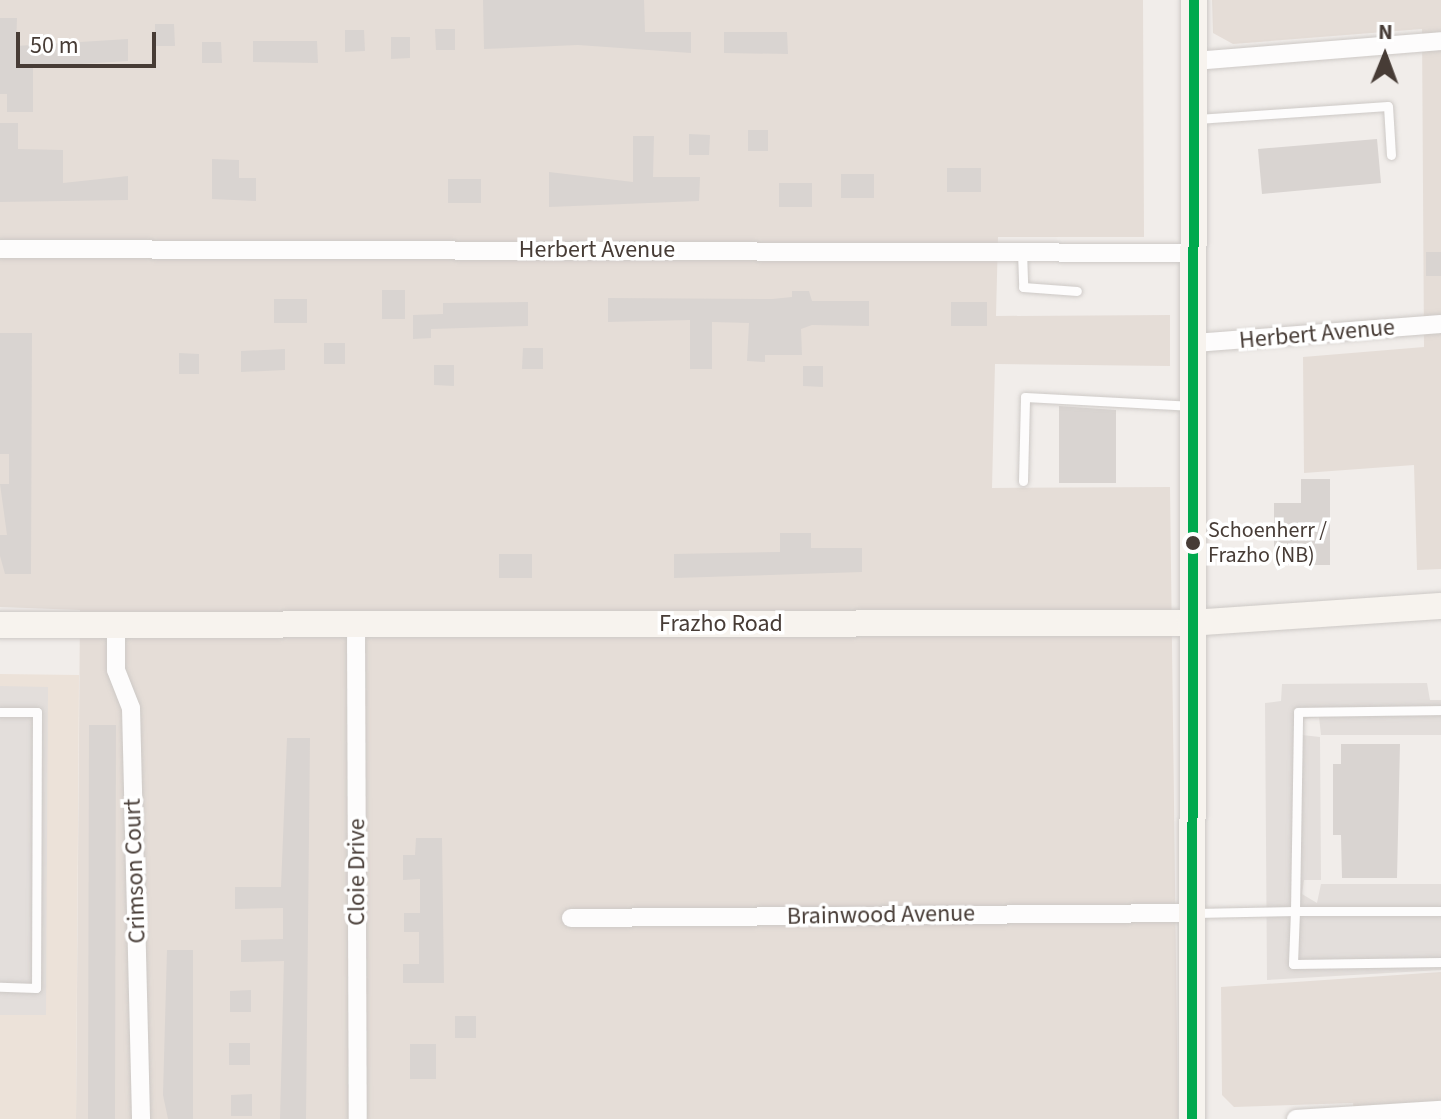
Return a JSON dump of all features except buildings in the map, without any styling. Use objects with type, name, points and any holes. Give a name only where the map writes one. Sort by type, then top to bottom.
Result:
[{"type":"street","points":[[1192,1119],[1190,623],[1195,253],[1194,0]]},
{"type":"street","points":[[1194,61],[1441,41]]},
{"type":"street","name":"Herbert Avenue","points":[[0,249],[1195,253]]},
{"type":"street","name":"Herbert Avenue","points":[[1194,343],[1441,324]]},
{"type":"street","name":"Frazho Road","points":[[0,625],[1190,623],[1441,606]]},
{"type":"street","name":"Crimson Court","points":[[116,625],[116,670],[131,708],[141,1119]]},
{"type":"street","name":"Cloie Drive","points":[[356,625],[358,1119]]},
{"type":"street","name":"Brainwood Avenue","points":[[571,918],[1191,913]]},
{"type":"street","points":[[1296,1119],[1441,1110]]},
{"type":"lane","points":[[1194,119],[1388,106],[1391,155]]},
{"type":"lane","points":[[1022,251],[1023,287],[1077,291]]},
{"type":"lane","points":[[1023,481],[1025,397],[1191,406]]},
{"type":"lane","points":[[1441,710],[1298,712],[1293,964],[1441,962]]},
{"type":"lane","points":[[0,712],[37,712],[36,988],[0,987]]},
{"type":"lane","points":[[1191,913],[1441,911]]},
{"type":"shaded area","points":[[0,0],[1143,0],[1144,237],[998,237],[996,316],[1170,315],[1170,366],[995,364],[992,488],[1170,487],[1178,1119],[76,1119],[80,610],[0,607]]},
{"type":"shaded area","points":[[1212,0],[1441,0],[1441,569],[1417,570],[1414,465],[1304,473],[1303,357],[1424,347],[1422,29],[1233,44],[1213,33]]},
{"type":"shaded area","points":[[0,674],[79,675],[76,1119],[0,1119]]},
{"type":"shaded area","points":[[1427,683],[1430,700],[1441,700],[1441,735],[1321,735],[1319,717],[1304,719],[1302,735],[1320,737],[1321,880],[1304,880],[1302,894],[1317,903],[1321,884],[1441,884],[1441,970],[1267,980],[1265,703],[1281,701],[1282,684]]},
{"type":"shaded area","points":[[0,686],[48,687],[46,1015],[0,1015]]},
{"type":"shaded area","points":[[1441,972],[1441,1119],[1355,1119],[1353,1103],[1234,1107],[1222,1095],[1221,987]]},
{"type":"transit line","points":[[1192,1119],[1194,0]]},
{"type":"place","name":"Schoenherr / Frazho (NB)","points":[[1193,543]]}]
